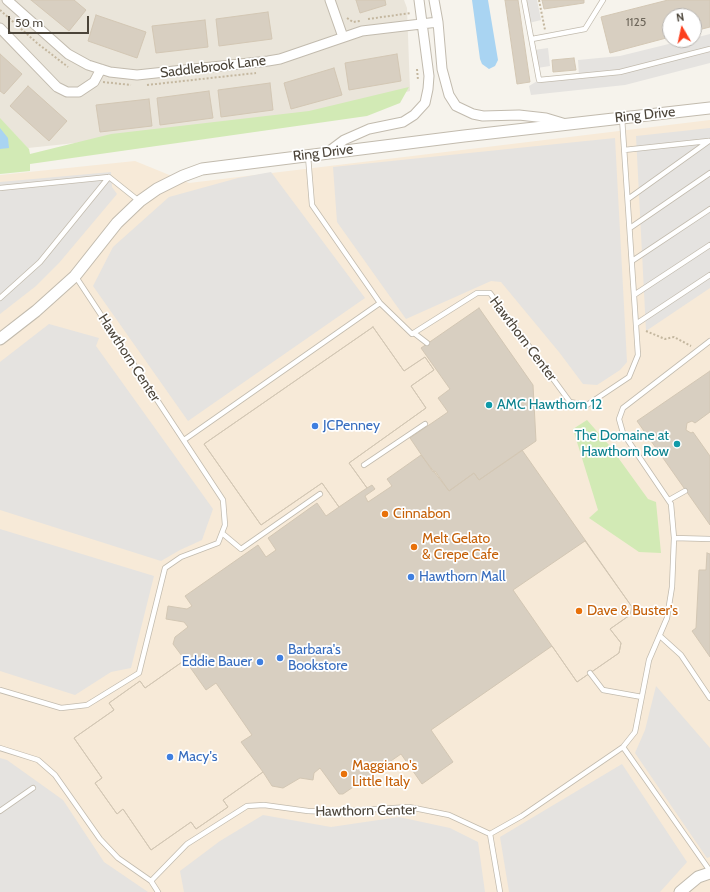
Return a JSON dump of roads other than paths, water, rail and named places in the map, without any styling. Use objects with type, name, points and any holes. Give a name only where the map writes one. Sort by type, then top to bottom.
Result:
[{"type":"street","name":"Saddlebrook Lane","points":[[7,0],[68,54],[88,65],[110,72],[148,75],[268,61],[362,31],[438,22]]},
{"type":"street","points":[[330,0],[343,37]]},
{"type":"street","points":[[328,152],[344,140],[369,129],[403,122],[414,115],[425,103],[429,76],[419,0]]},
{"type":"street","points":[[434,0],[438,22],[442,69],[449,95],[456,106],[472,114],[483,116],[533,116],[566,124]]},
{"type":"street","points":[[0,28],[57,87],[67,92],[79,92],[94,82],[101,69]]},
{"type":"street","name":"Ring Drive","points":[[0,339],[36,311],[75,276],[116,223],[140,201],[157,189],[183,176],[202,169],[308,154],[710,108]]},
{"type":"street","points":[[680,892],[698,877],[710,872]]},
{"type":"lane","points":[[524,0],[539,80],[620,72],[710,49]]},
{"type":"lane","points":[[532,39],[585,29],[603,0]]},
{"type":"lane","name":"Hawthorn Center","points":[[414,333],[477,293],[490,293],[570,402],[587,405],[629,377],[638,355],[622,118]]},
{"type":"lane","points":[[624,150],[709,141]]},
{"type":"lane","points":[[628,199],[709,141]]},
{"type":"lane","points":[[308,154],[312,205],[380,303],[412,334],[414,333],[427,343]]},
{"type":"lane","points":[[630,228],[710,173]]},
{"type":"lane","points":[[0,298],[40,262],[109,177]]},
{"type":"lane","points":[[0,188],[109,177],[140,201]]},
{"type":"lane","points":[[632,261],[710,209]]},
{"type":"lane","points":[[634,295],[710,245]]},
{"type":"lane","points":[[636,324],[710,275]]},
{"type":"lane","name":"Hawthorn Center","points":[[75,276],[223,500],[225,525],[222,533]]},
{"type":"lane","points":[[184,440],[380,303]]},
{"type":"lane","points":[[500,892],[490,834],[522,816],[623,747],[635,732],[649,660],[667,618],[672,587],[674,538],[671,504],[623,433],[619,419],[622,408],[710,341]]},
{"type":"lane","points":[[364,465],[425,424]]},
{"type":"lane","points":[[669,500],[685,491]]},
{"type":"lane","points":[[0,690],[61,708],[87,705],[139,673],[165,568],[181,557],[218,543],[222,533],[241,549],[320,494]]},
{"type":"lane","points":[[674,538],[710,539]]},
{"type":"lane","points":[[660,636],[681,655],[710,698]]},
{"type":"lane","points":[[590,673],[603,690],[642,697]]},
{"type":"lane","points":[[623,747],[710,872]]},
{"type":"lane","points":[[0,748],[38,760],[55,775],[100,839],[118,858],[151,881],[158,892]]},
{"type":"lane","points":[[0,811],[32,788]]},
{"type":"lane","name":"Hawthorn Center","points":[[151,881],[187,844],[247,806],[264,805],[308,812],[333,812],[409,807],[449,814],[490,834]]},
{"type":"water","points":[[472,0],[488,0],[498,60],[495,66],[489,69],[482,64],[480,59]]},
{"type":"water","points":[[0,128],[8,138],[9,148],[0,149]]},
{"type":"place","name":"AMC Hawthorn 12","points":[[489,405]]},
{"type":"place","name":"JCPenney","points":[[315,426]]},
{"type":"place","name":"The Domaine at Hawthorn Row","points":[[677,444]]},
{"type":"place","name":"Cinnabon","points":[[385,514]]},
{"type":"place","name":"Melt Gelato & Crepe Cafe","points":[[414,547]]},
{"type":"place","name":"Hawthorn Mall","points":[[411,577]]},
{"type":"place","name":"Dave & Buster's","points":[[579,611]]},
{"type":"place","name":"Barbara's Bookstore","points":[[280,658]]},
{"type":"place","name":"Eddie Bauer","points":[[260,662]]},
{"type":"place","name":"Macy's","points":[[170,757]]},
{"type":"place","name":"Maggiano's Little Italy","points":[[344,774]]}]
